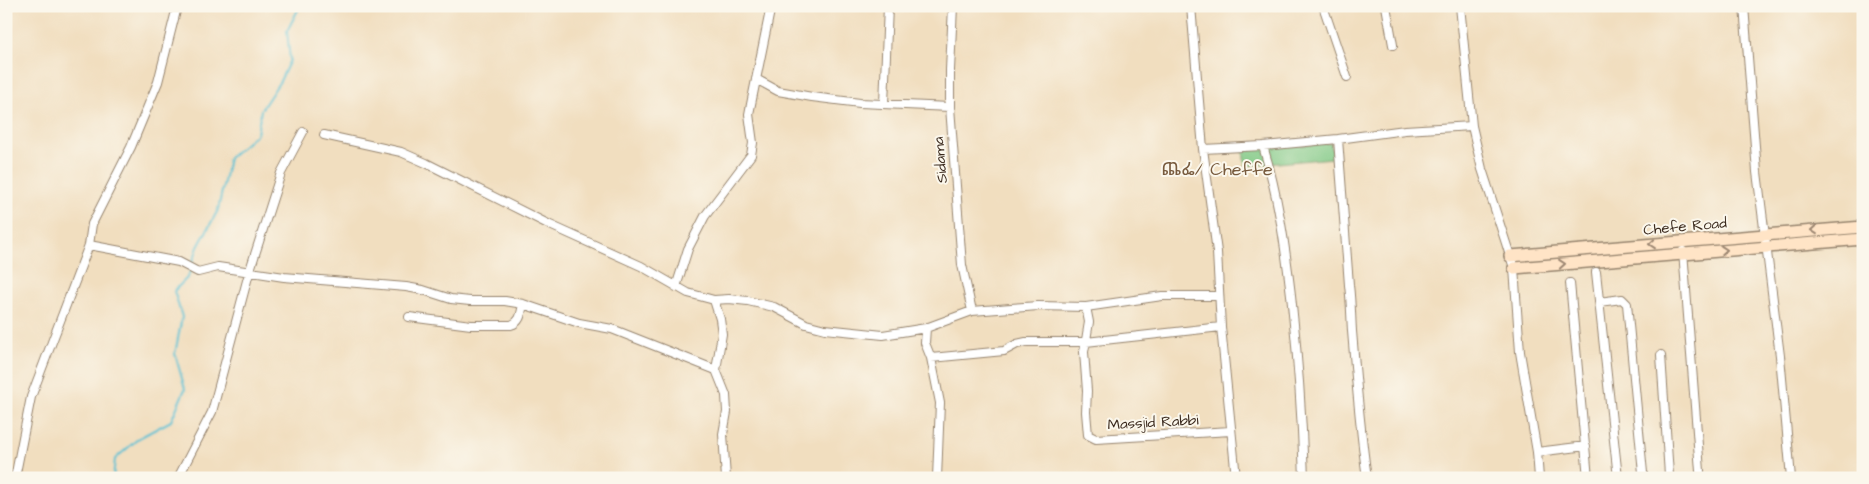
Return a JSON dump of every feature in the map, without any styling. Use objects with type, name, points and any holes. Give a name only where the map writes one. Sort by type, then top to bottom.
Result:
[{"type":"street","points":[[676,287],[688,249],[705,216],[751,156],[754,143],[750,114],[771,6]]},
{"type":"street","points":[[884,104],[888,6]]},
{"type":"street","name":"Sidama","points":[[953,6],[950,107],[962,265],[972,311]]},
{"type":"street","points":[[1191,6],[1203,149],[1217,252],[1221,327],[1236,478]]},
{"type":"street","points":[[1323,6],[1346,77]]},
{"type":"street","points":[[1386,6],[1392,45]]},
{"type":"street","points":[[1460,6],[1472,126],[1482,170],[1514,268],[1520,352],[1537,452],[1539,478]]},
{"type":"street","points":[[1744,6],[1756,163],[1768,247],[1768,268],[1780,356],[1791,478]]},
{"type":"street","points":[[15,478],[31,397],[89,245],[92,224],[131,147],[158,82],[176,11]]},
{"type":"street","points":[[756,79],[778,91],[860,103],[950,107]]},
{"type":"street","points":[[1203,149],[1263,146],[1405,130],[1472,126]]},
{"type":"street","points":[[178,478],[212,412],[249,273],[281,173],[303,132]]},
{"type":"street","points":[[324,135],[401,152],[550,225],[641,266],[688,293],[714,300],[729,299],[774,308],[806,324],[825,329],[883,335],[926,328],[972,311],[1038,306],[1086,307],[1162,296],[1219,296]]},
{"type":"street","points":[[1338,139],[1361,438],[1367,478]]},
{"type":"street","points":[[1263,146],[1273,178],[1287,260],[1300,374],[1304,478]]},
{"type":"street","name":"Chefe Road","points":[[1510,256],[1863,226]]},
{"type":"street","name":"Chefe Road","points":[[1514,268],[1863,239]]},
{"type":"street","points":[[1683,241],[1700,471]]},
{"type":"street","points":[[89,245],[179,262],[198,272],[218,267],[249,273],[406,287],[451,299],[505,301],[523,304],[579,323],[612,329],[716,370]]},
{"type":"street","points":[[1596,272],[1618,478]]},
{"type":"street","points":[[1570,283],[1588,478]]},
{"type":"street","points":[[1599,302],[1622,299],[1627,304],[1643,472]]},
{"type":"street","points":[[714,300],[720,318],[722,334],[716,370],[726,395],[727,412],[723,434],[726,478]]},
{"type":"street","points":[[409,317],[470,326],[511,325],[520,318],[523,304]]},
{"type":"street","name":"Massjid Rabbi","points":[[1086,307],[1088,322],[1084,352],[1087,391],[1086,412],[1088,435],[1090,438],[1231,432]]},
{"type":"street","points":[[931,358],[1004,351],[1017,344],[1026,342],[1086,342],[1221,327]]},
{"type":"street","points":[[926,328],[925,343],[931,358],[940,403],[937,478]]},
{"type":"street","points":[[1661,355],[1668,478]]},
{"type":"street","points":[[1537,452],[1586,446]]},
{"type":"green space","points":[[1331,143],[1333,158],[1245,166],[1243,150]]},
{"type":"waterway","points":[[191,267],[198,247],[218,210],[229,158],[257,134],[261,110],[280,81],[290,60],[287,31],[300,6]]},
{"type":"waterway","points":[[113,478],[115,459],[139,438],[171,421],[185,389],[175,354],[182,317],[174,291],[188,277],[190,271]]},
{"type":"district","name":"ጨፌ/ Cheffe","points":[[1217,169]]}]
